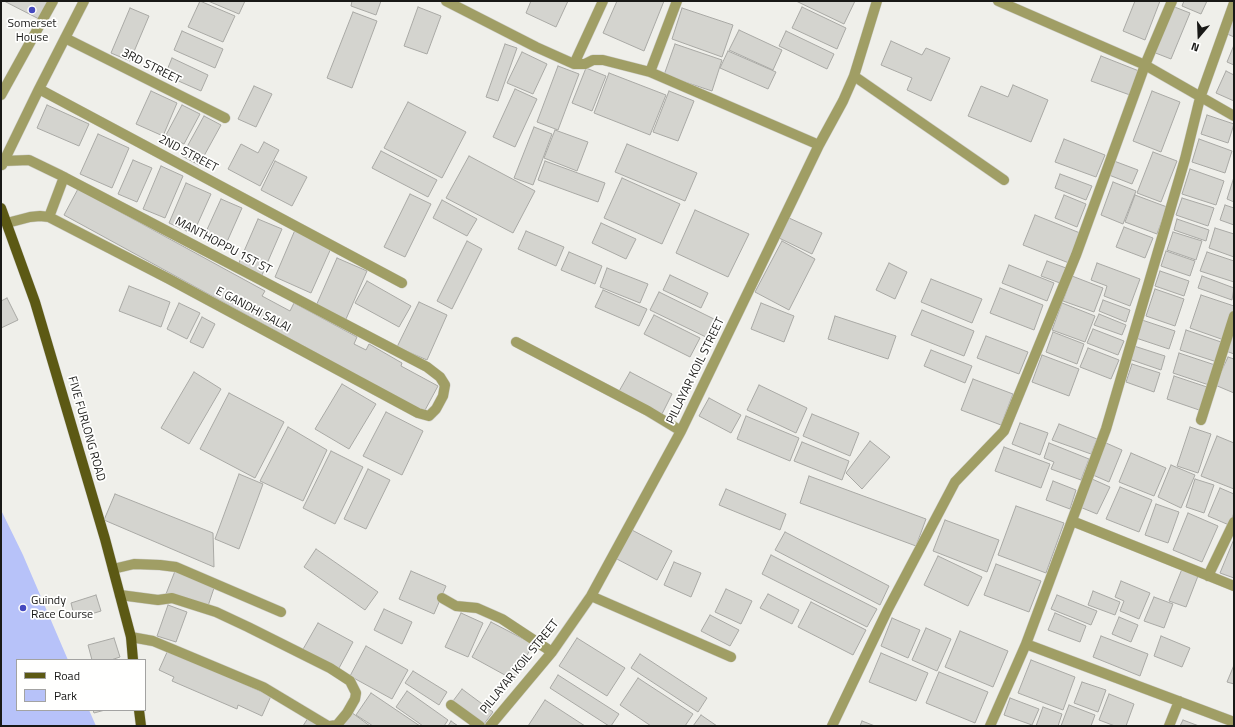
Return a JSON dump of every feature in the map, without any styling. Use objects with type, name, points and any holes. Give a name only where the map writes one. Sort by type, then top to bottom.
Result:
[{"type":"main road","name":"FIVE FURLONG ROAD","points":[[1,208],[35,302],[113,569],[131,637],[133,659]]},
{"type":"main road","points":[[139,711],[141,726]]},
{"type":"street","points":[[1,95],[53,1]]},
{"type":"street","points":[[2,164],[84,1]]},
{"type":"street","points":[[446,1],[536,47],[574,64],[585,64],[593,60],[603,60],[650,72],[819,145]]},
{"type":"street","points":[[574,64],[603,1]]},
{"type":"street","points":[[650,72],[677,1]]},
{"type":"street","name":"PILLAYAR KOIL STREET","points":[[490,726],[552,652],[591,596],[681,431],[819,145],[843,101],[854,76],[876,1]]},
{"type":"street","points":[[998,1],[1145,65],[1200,98],[1234,116]]},
{"type":"street","points":[[832,726],[888,609],[954,482],[1004,431],[1076,255],[1145,65],[1172,1]]},
{"type":"street","points":[[990,726],[1026,644],[1106,430],[1185,159],[1200,98],[1234,3]]},
{"type":"street","name":"3RD STREET","points":[[65,38],[225,118]]},
{"type":"street","points":[[854,76],[1004,180]]},
{"type":"street","name":"2ND STREET","points":[[40,89],[402,283]]},
{"type":"street","name":"MANTHOPPU 1ST ST","points":[[2,164],[29,160],[427,367]]},
{"type":"street","points":[[49,217],[64,177]]},
{"type":"street","name":"E GANDHI SALAI","points":[[7,223],[30,217],[49,217],[169,279],[418,413],[429,416],[436,409],[443,396],[445,385],[440,377],[427,367]]},
{"type":"street","points":[[1202,420],[1234,316]]},
{"type":"street","points":[[516,342],[648,411],[681,431]]},
{"type":"street","points":[[1072,522],[1234,586]]},
{"type":"street","points":[[1208,576],[1234,522]]},
{"type":"street","points":[[113,569],[134,564],[176,567],[281,612]]},
{"type":"street","points":[[120,596],[152,600],[172,598],[216,612],[330,668],[350,681],[356,693],[355,699],[337,725],[329,726],[263,687],[153,641],[131,637]]},
{"type":"street","points":[[591,596],[731,657]]},
{"type":"street","points":[[442,598],[456,606],[477,608],[502,619],[552,652]]},
{"type":"street","points":[[1026,644],[1234,722]]},
{"type":"street","points":[[1170,726],[1179,702]]},
{"type":"street","points":[[451,705],[480,726]]},
{"type":"green space","name":"Guindy Race Course","points":[[1,510],[23,555],[68,659],[16,659],[16,711],[89,711],[96,726],[1,726]]},
{"type":"building","name":"Somerset House","points":[[4,1],[48,1],[39,19]]},
{"type":"building","points":[[200,1],[235,16],[223,42],[188,27]]},
{"type":"building","points":[[208,1],[245,1],[239,14]]},
{"type":"building","points":[[352,1],[381,1],[376,15],[351,6]]},
{"type":"building","points":[[531,1],[568,1],[556,27],[526,13]]},
{"type":"building","points":[[617,1],[664,1],[644,51],[603,33]]},
{"type":"building","points":[[796,1],[855,1],[844,24]]},
{"type":"building","points":[[1135,1],[1160,1],[1145,40],[1123,31]]},
{"type":"building","points":[[1184,1],[1207,1],[1201,14],[1182,6]]},
{"type":"building","points":[[1172,6],[1190,13],[1171,59],[1153,52]]},
{"type":"building","points":[[418,7],[441,16],[427,54],[404,46]]},
{"type":"building","points":[[802,7],[846,28],[837,49],[792,28]]},
{"type":"building","points":[[130,8],[149,16],[130,61],[111,53]]},
{"type":"building","points":[[682,8],[733,25],[722,57],[672,39]]},
{"type":"building","points":[[353,12],[377,21],[352,88],[327,78]]},
{"type":"building","points":[[1234,12],[1234,37],[1225,33]]},
{"type":"building","points":[[739,30],[782,50],[773,70],[729,50]]},
{"type":"building","points":[[182,31],[223,49],[215,68],[174,50]]},
{"type":"building","points":[[786,31],[834,54],[827,69],[779,46]]},
{"type":"building","points":[[891,41],[922,55],[926,48],[950,58],[931,101],[907,90],[912,78],[881,65]]},
{"type":"building","points":[[505,44],[517,48],[498,101],[486,97]]},
{"type":"building","points":[[675,44],[722,60],[712,91],[664,75]]},
{"type":"building","points":[[1234,45],[1234,65],[1227,62]]},
{"type":"building","points":[[728,51],[776,72],[768,89],[720,68]]},
{"type":"building","points":[[522,52],[547,64],[533,94],[507,83]]},
{"type":"building","points":[[1101,56],[1139,71],[1130,95],[1091,81]]},
{"type":"building","points":[[172,58],[208,75],[201,91],[165,75]]},
{"type":"building","points":[[558,66],[579,74],[558,130],[537,122]]},
{"type":"building","points":[[586,68],[606,76],[592,111],[572,103]]},
{"type":"building","points":[[1226,71],[1234,75],[1234,101],[1216,93]]},
{"type":"building","points":[[609,73],[666,95],[650,135],[594,113]]},
{"type":"building","points":[[1013,85],[1048,100],[1031,142],[968,116],[981,86],[1008,97]]},
{"type":"building","points":[[254,86],[272,94],[256,127],[238,119]]},
{"type":"building","points":[[515,89],[537,99],[515,147],[493,137]]},
{"type":"building","points":[[151,91],[177,103],[163,136],[136,124]]},
{"type":"building","points":[[669,91],[694,101],[678,141],[653,132]]},
{"type":"building","points":[[1152,91],[1180,102],[1161,152],[1133,141]]},
{"type":"building","points":[[408,102],[466,132],[442,178],[384,148]]},
{"type":"building","points":[[47,105],[89,124],[79,146],[37,128]]},
{"type":"building","points":[[182,105],[200,114],[184,144],[166,135]]},
{"type":"building","points":[[1207,115],[1234,124],[1228,143],[1201,134]]},
{"type":"building","points":[[204,116],[221,125],[199,165],[182,156]]},
{"type":"building","points":[[534,127],[552,134],[533,185],[514,178]]},
{"type":"building","points":[[555,130],[588,142],[577,171],[544,158]]},
{"type":"building","points":[[98,134],[129,148],[112,188],[80,174]]},
{"type":"building","points":[[1064,139],[1105,155],[1096,177],[1055,162]]},
{"type":"building","points":[[1199,139],[1232,151],[1225,173],[1192,162]]},
{"type":"building","points":[[264,142],[279,150],[260,186],[228,169],[241,144],[258,153]]},
{"type":"building","points":[[627,144],[697,173],[685,201],[615,172]]},
{"type":"building","points":[[381,151],[437,180],[428,197],[372,168]]},
{"type":"building","points":[[1153,152],[1177,161],[1161,202],[1137,193]]},
{"type":"building","points":[[469,156],[535,191],[513,233],[446,198]]},
{"type":"building","points":[[133,160],[152,168],[137,202],[118,194]]},
{"type":"building","points":[[275,161],[307,177],[292,206],[261,190]]},
{"type":"building","points":[[545,161],[605,183],[598,202],[538,180]]},
{"type":"building","points":[[1114,161],[1138,170],[1132,184],[1109,175]]},
{"type":"building","points":[[161,166],[183,176],[165,218],[143,209]]},
{"type":"building","points":[[1190,169],[1224,181],[1216,205],[1182,194]]},
{"type":"building","points":[[1060,174],[1092,186],[1086,200],[1055,188]]},
{"type":"building","points":[[1234,177],[1234,202],[1227,199]]},
{"type":"building","points":[[622,178],[680,204],[662,244],[604,218]]},
{"type":"building","points":[[1113,182],[1136,191],[1123,224],[1101,215]]},
{"type":"building","points":[[186,183],[211,194],[193,234],[169,223]]},
{"type":"building","points":[[78,189],[265,291],[262,296],[290,311],[294,303],[357,337],[354,344],[366,350],[369,344],[402,363],[401,366],[438,386],[424,412],[64,215]]},
{"type":"building","points":[[410,194],[431,204],[405,257],[384,247]]},
{"type":"building","points":[[1064,195],[1086,204],[1077,227],[1055,218]]},
{"type":"building","points":[[1135,195],[1167,207],[1157,234],[1125,222]]},
{"type":"building","points":[[1182,198],[1214,208],[1208,226],[1176,215]]},
{"type":"building","points":[[221,199],[242,208],[226,244],[205,234]]},
{"type":"building","points":[[442,200],[477,219],[467,236],[433,218]]},
{"type":"building","points":[[1225,205],[1234,208],[1234,225],[1220,220]]},
{"type":"building","points":[[695,210],[749,234],[728,277],[676,253]]},
{"type":"building","points":[[1035,215],[1080,233],[1069,263],[1023,245]]},
{"type":"building","points":[[789,218],[822,233],[812,254],[779,238]]},
{"type":"building","points":[[258,219],[282,229],[262,275],[238,265]]},
{"type":"building","points":[[1177,219],[1209,230],[1206,241],[1174,230]]},
{"type":"building","points":[[601,223],[636,239],[626,259],[592,243]]},
{"type":"building","points":[[1124,227],[1153,238],[1145,258],[1116,247]]},
{"type":"building","points":[[1215,228],[1234,234],[1234,257],[1209,248]]},
{"type":"building","points":[[295,230],[332,246],[311,293],[275,277]]},
{"type":"building","points":[[526,231],[564,247],[556,266],[518,249]]},
{"type":"building","points":[[1173,232],[1202,241],[1196,260],[1167,250]]},
{"type":"building","points":[[467,241],[482,249],[452,309],[437,301]]},
{"type":"building","points":[[782,241],[815,259],[789,310],[755,292]]},
{"type":"building","points":[[1166,251],[1195,261],[1190,276],[1161,266]]},
{"type":"building","points":[[569,252],[602,266],[595,284],[561,270]]},
{"type":"building","points":[[1207,252],[1234,261],[1234,282],[1200,271]]},
{"type":"building","points":[[337,258],[367,271],[346,319],[316,306]]},
{"type":"building","points":[[1047,261],[1066,268],[1060,283],[1041,276]]},
{"type":"building","points":[[889,263],[907,272],[895,299],[876,290]]},
{"type":"building","points":[[1097,263],[1140,279],[1130,306],[1104,296],[1107,286],[1091,280]]},
{"type":"building","points":[[1009,265],[1054,283],[1047,301],[1002,283]]},
{"type":"building","points":[[607,268],[648,284],[640,303],[600,287]]},
{"type":"building","points":[[1160,271],[1189,281],[1184,296],[1155,286]]},
{"type":"building","points":[[670,275],[708,293],[701,308],[663,290]]},
{"type":"building","points":[[1072,276],[1103,288],[1094,312],[1063,301]]},
{"type":"building","points":[[1202,276],[1234,288],[1232,300],[1198,288]]},
{"type":"building","points":[[931,279],[982,299],[972,323],[921,302]]},
{"type":"building","points":[[367,281],[411,306],[399,327],[355,303]]},
{"type":"building","points":[[129,286],[170,302],[161,327],[119,311]]},
{"type":"building","points":[[1000,288],[1043,305],[1034,330],[990,313]]},
{"type":"building","points":[[1155,289],[1184,299],[1175,326],[1146,316]]},
{"type":"building","points":[[603,290],[647,309],[639,326],[595,307]]},
{"type":"building","points":[[659,292],[716,320],[708,338],[650,310]]},
{"type":"building","points":[[1201,295],[1234,306],[1224,340],[1190,328]]},
{"type":"building","points":[[7,298],[18,320],[1,328],[1,301]]},
{"type":"building","points":[[1103,300],[1130,310],[1126,322],[1099,311]]},
{"type":"building","points":[[419,302],[447,315],[427,360],[397,347]]},
{"type":"building","points":[[179,303],[200,313],[187,339],[167,329]]},
{"type":"building","points":[[761,303],[794,316],[784,342],[751,329]]},
{"type":"building","points":[[1062,303],[1095,316],[1085,342],[1052,330]]},
{"type":"building","points":[[922,310],[974,331],[964,356],[911,335]]},
{"type":"building","points":[[1099,314],[1126,325],[1122,335],[1094,325]]},
{"type":"building","points":[[654,315],[700,338],[690,357],[644,334]]},
{"type":"building","points":[[835,316],[896,336],[888,359],[828,339]]},
{"type":"building","points":[[202,317],[215,324],[203,348],[190,342]]},
{"type":"building","points":[[1142,320],[1175,331],[1169,349],[1136,338]]},
{"type":"building","points":[[1093,329],[1124,341],[1118,355],[1087,343]]},
{"type":"building","points":[[1186,330],[1224,343],[1217,362],[1180,350]]},
{"type":"building","points":[[1053,332],[1084,344],[1077,364],[1046,352]]},
{"type":"building","points":[[1234,333],[1234,354],[1226,351]]},
{"type":"building","points":[[986,336],[1028,352],[1019,374],[977,358]]},
{"type":"building","points":[[1134,346],[1165,356],[1161,370],[1129,359]]},
{"type":"building","points":[[1088,348],[1119,360],[1111,379],[1080,367]]},
{"type":"building","points":[[931,350],[972,366],[965,383],[924,366]]},
{"type":"building","points":[[1179,353],[1215,365],[1209,385],[1173,373]]},
{"type":"building","points":[[1042,355],[1079,369],[1069,396],[1032,382]]},
{"type":"building","points":[[1228,357],[1234,359],[1234,393],[1215,385]]},
{"type":"building","points":[[1132,364],[1160,373],[1154,392],[1126,382]]},
{"type":"building","points":[[194,372],[221,389],[189,444],[161,428]]},
{"type":"building","points":[[630,372],[672,394],[661,416],[618,393]]},
{"type":"building","points":[[1174,376],[1210,388],[1202,411],[1167,399]]},
{"type":"building","points":[[973,379],[1013,394],[1001,425],[961,410]]},
{"type":"building","points":[[342,384],[376,404],[349,449],[315,429]]},
{"type":"building","points":[[759,385],[807,408],[796,433],[747,410]]},
{"type":"building","points":[[229,393],[284,422],[255,478],[200,449]]},
{"type":"building","points":[[709,398],[741,415],[731,433],[699,416]]},
{"type":"building","points":[[386,412],[423,431],[402,475],[363,456]]},
{"type":"building","points":[[812,414],[859,433],[850,456],[803,436]]},
{"type":"building","points":[[746,416],[799,438],[790,461],[737,439]]},
{"type":"building","points":[[1020,423],[1048,433],[1040,455],[1012,444]]},
{"type":"building","points":[[1059,424],[1097,439],[1091,454],[1052,440]]},
{"type":"building","points":[[288,427],[327,450],[303,501],[260,481]]},
{"type":"building","points":[[1190,427],[1211,434],[1198,473],[1177,466]]},
{"type":"building","points":[[1217,436],[1234,443],[1234,489],[1201,476]]},
{"type":"building","points":[[870,441],[890,457],[862,489],[846,473]]},
{"type":"building","points":[[802,442],[849,461],[842,480],[794,461]]},
{"type":"building","points":[[1049,443],[1089,459],[1081,480],[1051,469],[1054,462],[1044,458]]},
{"type":"building","points":[[1106,443],[1122,450],[1109,482],[1093,475]]},
{"type":"building","points":[[1004,447],[1050,464],[1041,488],[995,471]]},
{"type":"building","points":[[331,451],[363,467],[335,524],[303,508]]},
{"type":"building","points":[[1131,453],[1166,468],[1154,496],[1119,482]]},
{"type":"building","points":[[1171,465],[1195,475],[1181,508],[1158,497]]},
{"type":"building","points":[[368,469],[390,480],[366,529],[344,519]]},
{"type":"building","points":[[239,474],[263,484],[239,549],[215,539]]},
{"type":"building","points":[[809,476],[926,519],[916,546],[800,503]]},
{"type":"building","points":[[1092,479],[1110,487],[1097,514],[1080,507]]},
{"type":"building","points":[[1195,479],[1214,485],[1204,513],[1186,507]]},
{"type":"building","points":[[1053,481],[1076,490],[1070,509],[1046,500]]},
{"type":"building","points":[[1120,487],[1152,500],[1139,532],[1106,519]]},
{"type":"building","points":[[1220,488],[1234,494],[1234,513],[1229,525],[1208,516]]},
{"type":"building","points":[[726,489],[786,514],[780,530],[719,505]]},
{"type":"building","points":[[115,494],[213,533],[214,567],[104,520]]},
{"type":"building","points":[[1156,504],[1179,512],[1168,543],[1145,535]]},
{"type":"building","points":[[1016,506],[1064,523],[1046,573],[998,555]]},
{"type":"building","points":[[1188,513],[1218,526],[1202,562],[1173,550]]},
{"type":"building","points":[[945,520],[999,540],[987,572],[933,551]]},
{"type":"building","points":[[630,529],[672,551],[657,580],[615,558]]},
{"type":"building","points":[[785,532],[889,586],[880,605],[775,550]]},
{"type":"building","points":[[1234,539],[1234,578],[1220,573]]},
{"type":"building","points":[[316,549],[378,592],[365,610],[304,567]]},
{"type":"building","points":[[771,555],[877,609],[867,627],[762,574]]},
{"type":"building","points":[[938,556],[982,577],[968,606],[924,585]]},
{"type":"building","points":[[674,562],[701,573],[691,597],[664,585]]},
{"type":"building","points":[[996,564],[1041,581],[1029,612],[984,595]]},
{"type":"building","points":[[1182,569],[1198,576],[1186,607],[1169,601]]},
{"type":"building","points":[[175,571],[215,585],[207,609],[166,594]]},
{"type":"building","points":[[411,571],[446,586],[434,614],[399,599]]},
{"type":"building","points":[[1121,581],[1150,593],[1139,619],[1120,611],[1124,601],[1115,597]]},
{"type":"building","points":[[726,589],[752,601],[741,624],[715,612]]},
{"type":"building","points":[[1093,591],[1120,602],[1115,615],[1088,605]]},
{"type":"building","points":[[768,594],[799,610],[792,624],[760,608]]},
{"type":"building","points":[[96,595],[101,611],[75,619],[71,603]]},
{"type":"building","points":[[1057,595],[1097,611],[1091,625],[1051,609]]},
{"type":"building","points":[[1154,597],[1173,604],[1164,628],[1144,621]]},
{"type":"building","points":[[811,602],[866,630],[853,655],[798,627]]},
{"type":"building","points":[[168,605],[187,612],[176,642],[157,636]]},
{"type":"building","points":[[384,609],[412,622],[402,644],[374,630]]},
{"type":"building","points":[[461,613],[483,623],[468,657],[445,647]]},
{"type":"building","points":[[1055,613],[1086,626],[1080,642],[1048,630]]},
{"type":"building","points":[[710,615],[739,630],[730,646],[701,631]]},
{"type":"building","points":[[1119,617],[1138,625],[1131,642],[1112,634]]},
{"type":"building","points":[[892,618],[920,630],[908,658],[881,646]]},
{"type":"building","points":[[491,622],[533,644],[514,680],[472,657]]},
{"type":"building","points":[[318,623],[353,642],[338,670],[302,651]]},
{"type":"building","points":[[926,628],[951,639],[937,671],[912,660]]},
{"type":"building","points":[[960,631],[1008,651],[993,687],[945,667]]},
{"type":"building","points":[[1101,636],[1148,654],[1140,676],[1093,657]]},
{"type":"building","points":[[1161,636],[1190,648],[1182,667],[1154,656]]},
{"type":"building","points":[[114,638],[120,657],[114,659],[92,659],[88,645]]},
{"type":"building","points":[[577,638],[625,668],[607,696],[559,666]]},
{"type":"building","points":[[366,646],[408,670],[392,699],[350,676]]},
{"type":"building","points":[[168,650],[271,696],[262,716],[238,705],[237,709],[172,681],[174,677],[159,670]]},
{"type":"building","points":[[881,653],[928,673],[916,701],[869,682]]},
{"type":"building","points":[[640,654],[707,698],[698,712],[631,668]]},
{"type":"building","points":[[1031,660],[1075,677],[1063,710],[1018,693]]},
{"type":"building","points":[[1234,665],[1234,684],[1227,682]]},
{"type":"building","points":[[413,671],[447,692],[439,705],[405,683]]},
{"type":"building","points":[[939,672],[988,692],[975,723],[926,703]]},
{"type":"building","points":[[558,675],[619,714],[611,726],[550,688]]},
{"type":"building","points":[[638,678],[693,714],[685,726],[651,726],[620,705]]},
{"type":"building","points":[[1082,682],[1106,690],[1098,712],[1074,703]]},
{"type":"building","points":[[462,689],[493,712],[484,724],[453,701]]},
{"type":"building","points":[[407,691],[448,720],[444,726],[423,726],[396,707]]},
{"type":"building","points":[[371,693],[420,726],[373,726],[356,715]]},
{"type":"building","points":[[1109,694],[1134,704],[1126,726],[1115,726],[1099,720]]},
{"type":"building","points":[[1010,698],[1039,709],[1032,725],[1004,715]]},
{"type":"building","points":[[545,700],[585,726],[528,726]]},
{"type":"building","points":[[1069,705],[1095,715],[1091,726],[1061,726]]},
{"type":"building","points":[[1043,707],[1062,714],[1058,726],[1036,726]]},
{"type":"building","points":[[351,712],[370,726],[341,726]]},
{"type":"building","points":[[701,715],[717,726],[693,726]]},
{"type":"building","points":[[308,718],[320,726],[303,726]]},
{"type":"building","points":[[1183,720],[1199,726],[1180,726]]},
{"type":"building","points":[[451,721],[458,726],[448,726]]},
{"type":"building","points":[[862,721],[875,726],[860,726]]},
{"type":"place","name":"Somerset House","points":[[32,10]]},
{"type":"place","name":"Guindy Race Course","points":[[23,608]]}]
